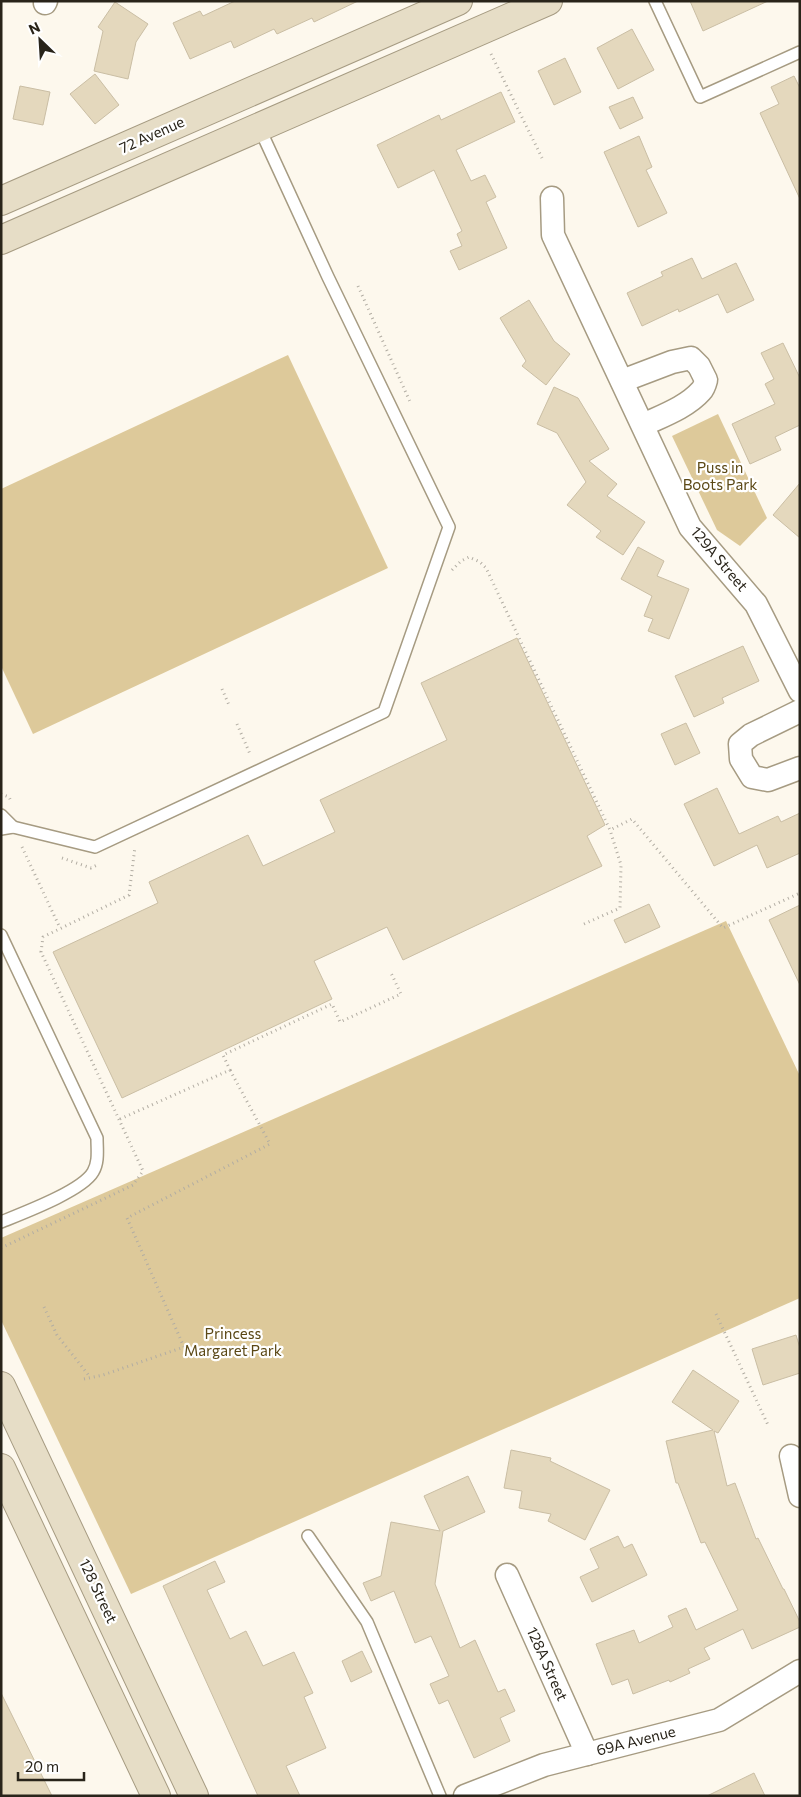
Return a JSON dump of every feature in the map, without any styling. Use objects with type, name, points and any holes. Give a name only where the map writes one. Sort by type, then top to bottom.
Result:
[{"type":"main road","name":"72 Avenue","points":[[1,201],[458,1]]},
{"type":"main road","points":[[1,240],[548,1]]},
{"type":"main road","points":[[259,127],[267,109],[290,90],[303,68]]},
{"type":"main road","name":"128 Street","points":[[1,1386],[194,1796]]},
{"type":"main road","points":[[1,1468],[156,1796]]},
{"type":"main road","points":[[91,1659],[106,1658],[112,1662],[147,1732],[180,1765]]},
{"type":"street","name":"129A Street","points":[[552,198],[553,235],[690,527],[756,604],[800,691]]},
{"type":"street","points":[[622,381],[672,362],[691,358],[699,366],[706,380],[703,390],[690,400],[643,425]]},
{"type":"street","points":[[800,711],[751,735],[740,744],[741,759],[752,777],[768,780],[800,768]]},
{"type":"street","points":[[791,1456],[800,1496]]},
{"type":"street","name":"128A Street","points":[[507,1575],[587,1754]]},
{"type":"street","name":"69A Avenue","points":[[465,1796],[544,1765],[719,1720],[800,1671]]},
{"type":"lane","points":[[655,1],[700,97],[800,52]]},
{"type":"lane","points":[[1,829],[13,827],[95,847],[384,712],[449,527],[259,127]]},
{"type":"lane","points":[[1,815],[13,827]]},
{"type":"lane","points":[[1,935],[97,1138],[97,1162],[92,1174],[80,1186],[1,1222]]},
{"type":"lane","points":[[308,1536],[367,1622],[440,1796]]},
{"type":"path","points":[[488,48],[542,158]]},
{"type":"path","points":[[222,690],[229,705]]},
{"type":"path","points":[[237,724],[250,754]]},
{"type":"path","points":[[584,924],[620,908],[622,865],[610,830],[588,781]]},
{"type":"path","points":[[610,830],[632,819],[723,928],[800,893]]},
{"type":"path","points":[[21,845],[60,928]]},
{"type":"path","points":[[1,1248],[133,1185],[143,1171],[41,952],[43,936],[129,895],[135,847]]},
{"type":"path","points":[[84,1379],[103,1375],[184,1346],[127,1218],[270,1144],[223,1055],[332,1004],[340,1022],[401,994],[391,973]]},
{"type":"path","points":[[120,1119],[230,1070]]},
{"type":"path","points":[[44,1307],[57,1335],[90,1377]]},
{"type":"path","points":[[716,1314],[768,1425]]},
{"type":"green space","points":[[288,355],[388,568],[33,734],[1,666],[1,489]]},
{"type":"green space","name":"Puss in Boots Park","points":[[718,414],[767,518],[740,546],[717,530],[672,436]]},
{"type":"green space","name":"Princess Margaret Park","points":[[726,921],[800,1076],[800,1298],[131,1594],[1,1320],[1,1238]]},
{"type":"building","points":[[235,1],[358,1],[314,22],[312,18],[277,34],[274,29],[234,48],[231,41],[190,59],[173,23],[200,11],[203,16]]},
{"type":"building","points":[[690,1],[768,1],[703,31]]},
{"type":"building","points":[[115,2],[148,24],[136,42],[128,79],[94,71],[103,31],[98,27]]},
{"type":"building","points":[[632,29],[654,70],[618,89],[597,48]]},
{"type":"building","points":[[565,58],[581,92],[554,105],[538,71]]},
{"type":"building","points":[[95,74],[119,105],[95,124],[70,94]]},
{"type":"building","points":[[794,76],[800,88],[800,199],[760,113],[779,104],[771,87]]},
{"type":"building","points":[[20,86],[50,92],[43,125],[13,119]]},
{"type":"building","points":[[501,92],[515,122],[456,150],[471,181],[485,175],[496,197],[486,202],[507,248],[459,270],[450,251],[462,246],[457,234],[462,231],[434,170],[398,188],[377,145],[439,115],[441,120]]},
{"type":"building","points":[[633,97],[643,118],[620,129],[609,107]]},
{"type":"building","points":[[639,136],[652,167],[646,170],[667,213],[638,227],[604,152]]},
{"type":"building","points":[[692,258],[702,279],[736,263],[754,300],[727,313],[718,294],[679,312],[678,309],[642,326],[627,293],[663,276],[661,272]]},
{"type":"building","points":[[529,300],[554,341],[570,354],[546,385],[522,366],[526,361],[500,318]]},
{"type":"building","points":[[783,343],[800,378],[800,425],[775,437],[781,450],[750,464],[732,424],[775,404],[765,384],[774,379],[761,353]]},
{"type":"building","points":[[554,387],[578,398],[609,449],[589,461],[617,484],[607,496],[645,522],[623,555],[596,537],[601,531],[567,505],[586,482],[557,433],[537,424]]},
{"type":"building","points":[[800,483],[800,538],[773,515]]},
{"type":"building","points":[[638,547],[664,561],[657,576],[689,589],[669,639],[648,631],[653,619],[644,616],[652,596],[621,579]]},
{"type":"building","points":[[517,638],[605,825],[587,836],[602,866],[403,960],[387,927],[314,961],[332,999],[122,1098],[53,952],[158,903],[149,882],[248,835],[263,866],[335,832],[320,800],[447,740],[421,683]]},
{"type":"building","points":[[743,646],[759,681],[722,698],[724,703],[694,717],[675,676]]},
{"type":"building","points":[[686,723],[700,753],[675,765],[661,734]]},
{"type":"building","points":[[717,788],[739,834],[778,816],[781,822],[800,813],[800,853],[767,868],[757,845],[714,866],[684,804]]},
{"type":"building","points":[[649,904],[660,927],[625,943],[614,920]]},
{"type":"building","points":[[800,905],[800,985],[769,920]]},
{"type":"building","points":[[796,1335],[800,1348],[800,1373],[763,1385],[752,1349]]},
{"type":"building","points":[[693,1370],[739,1401],[718,1433],[714,1431],[727,1486],[735,1483],[756,1539],[758,1538],[784,1589],[800,1622],[800,1627],[752,1649],[743,1629],[704,1648],[710,1659],[688,1669],[690,1673],[670,1682],[669,1680],[633,1694],[628,1679],[612,1685],[596,1644],[634,1630],[639,1643],[673,1627],[668,1616],[686,1608],[696,1630],[738,1610],[705,1542],[701,1543],[678,1483],[676,1483],[666,1441],[713,1430],[672,1402]]},
{"type":"building","points":[[511,1450],[551,1458],[550,1461],[610,1490],[585,1540],[548,1521],[551,1514],[519,1508],[522,1491],[504,1488]]},
{"type":"building","points":[[468,1476],[485,1512],[443,1531],[435,1584],[460,1648],[475,1640],[498,1692],[505,1689],[515,1711],[500,1718],[510,1741],[474,1758],[448,1700],[439,1704],[430,1684],[449,1676],[431,1636],[415,1643],[394,1591],[371,1601],[363,1583],[381,1576],[391,1522],[440,1531],[424,1496]]},
{"type":"building","points":[[618,1536],[624,1548],[632,1544],[647,1575],[592,1602],[580,1577],[599,1568],[590,1549]]},
{"type":"building","points":[[215,1561],[225,1582],[207,1590],[230,1639],[246,1631],[263,1666],[294,1652],[313,1693],[304,1697],[326,1748],[286,1766],[300,1796],[258,1796],[163,1586]]},
{"type":"building","points":[[362,1651],[372,1672],[351,1682],[342,1661]]},
{"type":"building","points":[[1,1693],[52,1796],[1,1796]]},
{"type":"building","points":[[754,1773],[765,1796],[707,1796]]}]
